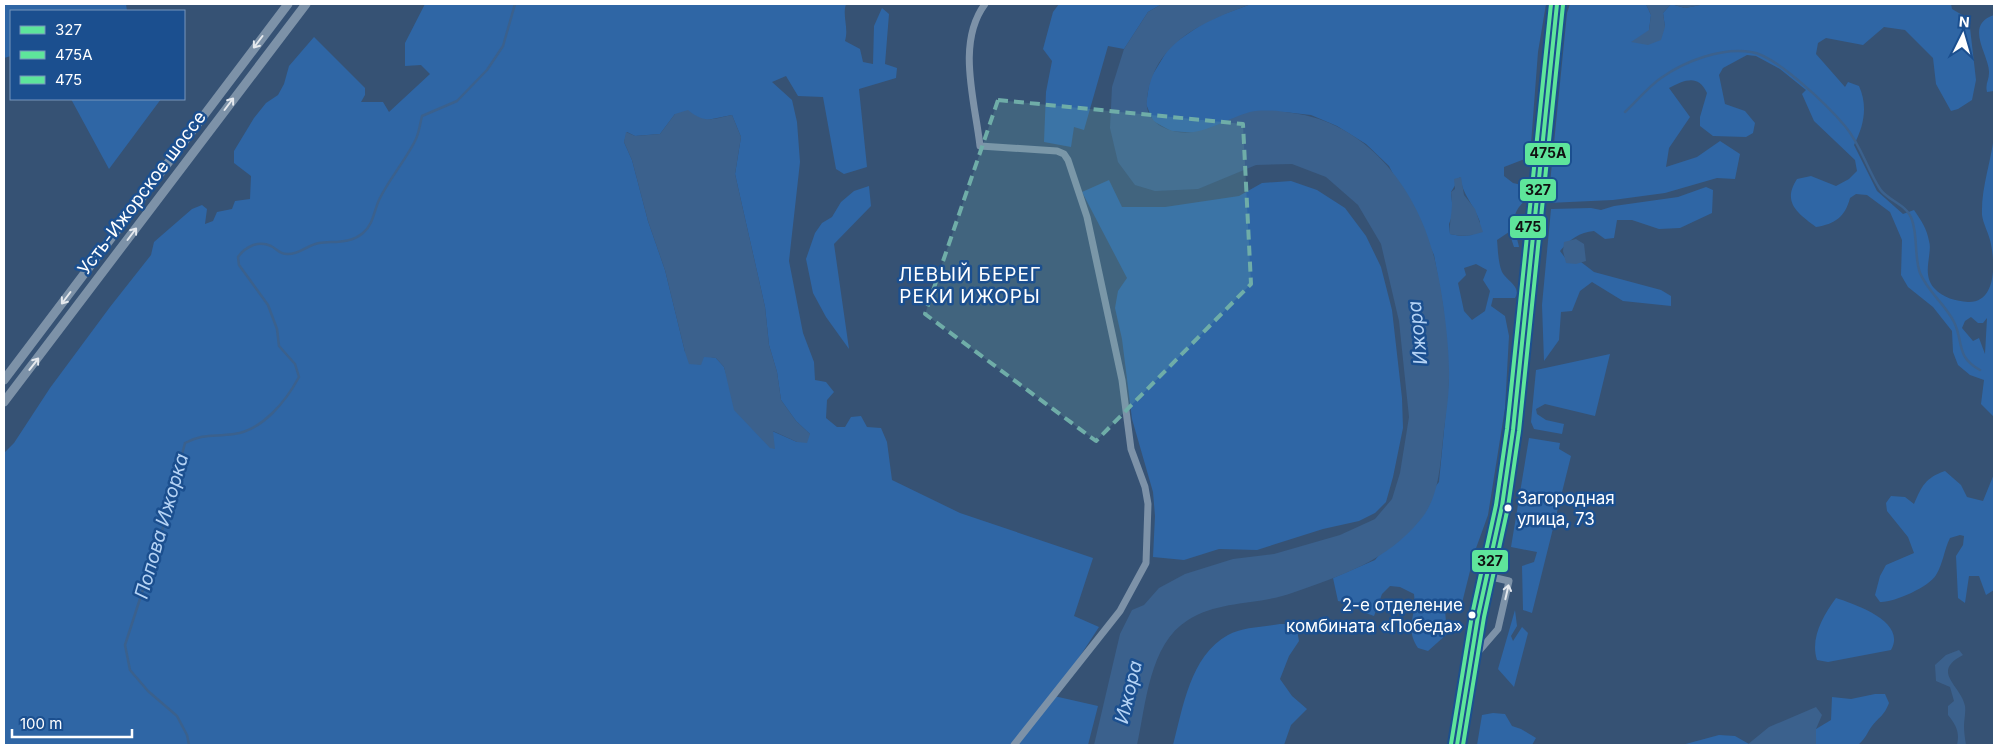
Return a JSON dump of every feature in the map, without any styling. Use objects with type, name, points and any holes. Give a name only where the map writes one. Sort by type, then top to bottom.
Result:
[{"type":"main road","points":[[1456,745],[1502,506],[1516,408],[1557,4]]},
{"type":"street","name":"Усть-Ижорское шоссе","points":[[4,380],[288,4]]},
{"type":"street","name":"Усть-Ижорское шоссе","points":[[4,402],[306,4]]},
{"type":"street","points":[[985,4],[977,17],[968,66],[980,146],[1057,151],[1064,154],[1068,160],[1087,217],[1122,380],[1131,449],[1145,487],[1148,504],[1146,563],[1134,589],[1120,611],[1014,745]]},
{"type":"street","points":[[1472,659],[1498,630],[1509,581],[1487,576]]},
{"type":"highlighted area","points":[[998,100],[1243,124],[1251,284],[1096,441],[925,314]]},
{"type":"shaded area","points":[[4,4],[126,4],[127,10],[10,10],[10,56],[4,58]]},
{"type":"shaded area","points":[[425,4],[846,4],[845,41],[860,49],[863,62],[873,64],[874,26],[882,8],[889,14],[885,64],[897,68],[896,78],[859,89],[867,167],[844,174],[836,169],[823,97],[798,96],[786,76],[772,82],[792,100],[797,122],[800,162],[789,261],[803,333],[814,362],[815,380],[826,382],[834,392],[827,400],[826,418],[837,427],[845,427],[851,417],[861,416],[867,427],[881,428],[887,442],[892,480],[960,513],[1093,558],[1074,616],[1099,627],[1054,696],[1098,706],[1088,745],[4,745],[4,453],[14,443],[50,388],[151,255],[154,242],[192,209],[202,205],[207,209],[205,224],[213,221],[217,212],[232,209],[235,201],[250,199],[251,176],[234,163],[234,151],[254,118],[266,103],[278,95],[284,84],[289,66],[314,37],[365,88],[365,95],[361,102],[383,102],[389,112],[430,74],[421,65],[405,66],[405,43]],"holes":[[[675,114],[707,120],[732,115],[741,137],[735,174],[765,307],[769,345],[777,372],[781,400],[796,421],[810,434],[797,442],[772,431],[730,386],[724,367],[716,358],[685,352],[665,270],[648,221],[632,160],[624,142],[627,132],[635,136],[660,134]]]},
{"type":"shaded area","points":[[1059,4],[1162,4],[1148,12],[1124,49],[1108,46],[1084,130],[1074,127],[1071,147],[1044,142],[1046,92],[1052,61],[1043,49],[1053,12]]},
{"type":"shaded area","points":[[1251,4],[1546,4],[1538,52],[1530,157],[1504,167],[1504,176],[1513,183],[1526,186],[1526,192],[1514,219],[1519,247],[1514,247],[1509,232],[1497,240],[1502,272],[1513,284],[1517,294],[1515,298],[1493,298],[1491,306],[1505,316],[1509,336],[1505,408],[1488,515],[1475,551],[1462,603],[1445,610],[1447,634],[1428,651],[1418,648],[1412,634],[1414,594],[1400,587],[1390,586],[1382,594],[1374,616],[1363,612],[1353,604],[1338,601],[1333,578],[1375,560],[1439,482],[1449,378],[1443,306],[1434,255],[1389,166],[1366,144],[1337,126],[1311,115],[1284,112],[1253,112],[1197,133],[1171,131],[1153,121],[1146,104],[1150,79],[1170,46],[1208,20]],"holes":[[[1460,177],[1463,189],[1480,222],[1472,235],[1450,234],[1449,224],[1453,213],[1451,192]],[[1476,264],[1487,270],[1483,280],[1490,291],[1485,311],[1472,320],[1464,311],[1458,283],[1466,275],[1464,268]]]},
{"type":"shaded area","points":[[1570,4],[1646,4],[1651,15],[1649,30],[1665,27],[1663,13],[1671,4],[1685,8],[1705,4],[1951,4],[1952,9],[1969,19],[1976,80],[1972,100],[1951,111],[1936,84],[1933,58],[1905,30],[1884,27],[1863,45],[1826,38],[1818,43],[1816,54],[1845,87],[1848,82],[1859,86],[1862,93],[1864,116],[1854,145],[1877,191],[1903,214],[1914,210],[1919,217],[1930,246],[1928,276],[1930,282],[1941,294],[1954,300],[1968,302],[1978,300],[1985,295],[1992,278],[1992,248],[1982,215],[1982,205],[1994,136],[1994,417],[1981,404],[1984,380],[1970,375],[1958,365],[1953,352],[1952,331],[1933,307],[1908,287],[1901,275],[1902,240],[1890,212],[1867,195],[1856,194],[1850,198],[1842,215],[1834,222],[1816,227],[1803,217],[1794,206],[1791,201],[1791,194],[1797,179],[1811,176],[1836,186],[1849,179],[1857,171],[1855,160],[1814,121],[1802,94],[1806,90],[1780,69],[1756,56],[1747,55],[1723,68],[1719,75],[1725,104],[1745,111],[1755,123],[1753,133],[1746,137],[1713,136],[1700,126],[1700,117],[1707,93],[1700,83],[1691,80],[1669,88],[1690,117],[1669,148],[1666,167],[1697,157],[1720,141],[1740,154],[1735,179],[1717,178],[1665,193],[1613,200],[1548,203],[1567,13]],"holes":[[[1971,317],[1978,323],[1983,323],[1987,318],[1985,354],[1979,338],[1973,341],[1962,328],[1965,321]]]},
{"type":"shaded area","points":[[1994,15],[1994,91],[1987,92],[1986,87],[1989,73],[1979,33],[1980,26],[1985,20]]},
{"type":"shaded area","points":[[72,100],[160,100],[109,169]]},
{"type":"shaded area","points":[[1109,180],[1122,207],[1165,207],[1239,196],[1262,183],[1291,181],[1317,190],[1345,208],[1366,236],[1381,267],[1392,310],[1402,398],[1403,428],[1393,477],[1386,502],[1375,513],[1359,521],[1323,529],[1257,550],[1219,549],[1184,560],[1153,557],[1155,516],[1153,492],[1132,419],[1122,339],[1115,308],[1118,291],[1127,278],[1082,192]]},
{"type":"shaded area","points":[[869,186],[871,206],[834,244],[849,349],[826,317],[813,293],[806,259],[815,233],[822,223],[832,217],[841,202],[854,191]]},
{"type":"shaded area","points":[[1706,187],[1713,190],[1712,213],[1680,228],[1659,229],[1632,220],[1617,220],[1614,238],[1605,239],[1594,231],[1575,237],[1563,247],[1560,251],[1566,259],[1581,262],[1594,272],[1661,290],[1671,296],[1671,306],[1623,301],[1592,282],[1580,291],[1572,311],[1561,312],[1559,340],[1544,361],[1542,305],[1551,209],[1591,208],[1601,210],[1614,206],[1678,197]]},
{"type":"shaded area","points":[[1610,354],[1595,416],[1545,404],[1536,409],[1537,414],[1546,420],[1564,424],[1562,434],[1534,429],[1531,422],[1536,370]]},
{"type":"shaded area","points":[[1529,438],[1560,443],[1559,449],[1571,456],[1532,613],[1523,610],[1522,566],[1534,562],[1537,552],[1511,547]]},
{"type":"shaded area","points":[[1945,471],[1961,485],[1967,497],[1983,501],[1994,474],[1994,590],[1986,595],[1979,576],[1969,576],[1965,603],[1958,598],[1956,556],[1963,545],[1964,536],[1960,535],[1950,538],[1940,566],[1932,580],[1910,593],[1893,600],[1880,602],[1875,595],[1880,576],[1886,565],[1914,553],[1908,537],[1887,511],[1886,503],[1891,496],[1905,497],[1914,504],[1925,483]]},
{"type":"shaded area","points":[[1836,598],[1867,610],[1886,623],[1892,631],[1894,640],[1891,650],[1828,662],[1817,660],[1815,644],[1819,628]]},
{"type":"shaded area","points":[[1515,610],[1517,626],[1511,636],[1513,641],[1522,627],[1528,633],[1514,687],[1498,669]]},
{"type":"shaded area","points":[[1280,624],[1296,624],[1299,641],[1289,656],[1280,679],[1292,696],[1307,709],[1291,725],[1284,745],[1173,745],[1190,684],[1205,656],[1215,644],[1234,632]]},
{"type":"shaded area","points":[[1885,694],[1889,703],[1884,713],[1858,745],[1816,745],[1816,729],[1831,720],[1832,697],[1851,699]]},
{"type":"shaded area","points":[[1493,713],[1505,714],[1512,726],[1536,738],[1532,745],[1477,745],[1482,715]]},
{"type":"shaded area","points":[[1719,735],[1735,736],[1749,744],[1682,745]]},
{"type":"water","name":"Ижора","points":[[1162,4],[1251,4],[1215,18],[1183,37],[1159,63],[1151,80],[1147,105],[1152,119],[1160,126],[1180,132],[1201,131],[1240,115],[1266,110],[1318,119],[1342,129],[1364,144],[1383,161],[1400,182],[1414,204],[1425,228],[1436,266],[1447,333],[1448,394],[1435,491],[1427,510],[1407,534],[1378,557],[1346,573],[1279,597],[1213,609],[1188,620],[1175,631],[1165,644],[1157,660],[1151,676],[1137,745],[1094,745],[1120,634],[1132,610],[1144,605],[1159,588],[1185,574],[1233,559],[1274,554],[1340,535],[1375,519],[1392,499],[1400,473],[1409,417],[1399,321],[1381,244],[1358,205],[1326,177],[1292,164],[1256,165],[1198,189],[1155,191],[1135,185],[1118,162],[1110,128],[1112,87],[1124,49],[1148,12]]},
{"type":"water","points":[[1646,4],[1671,4],[1663,13],[1665,27],[1661,40],[1648,45],[1631,42],[1649,30],[1651,15]]},
{"type":"water","points":[[1671,4],[1705,4],[1685,8]]},
{"type":"water","points":[[688,110],[704,119],[732,115],[741,137],[735,174],[765,307],[769,345],[777,372],[781,400],[796,421],[810,434],[807,443],[797,442],[773,431],[775,449],[770,448],[734,410],[724,367],[716,358],[704,357],[701,365],[689,364],[665,270],[648,221],[632,160],[624,142],[626,132],[635,136],[660,134],[675,114]]},
{"type":"water","points":[[1461,177],[1464,195],[1475,209],[1483,232],[1466,236],[1450,234],[1451,192],[1455,189],[1454,179]]},
{"type":"water","points":[[1576,239],[1584,244],[1586,261],[1576,264],[1566,263],[1563,251],[1564,242]]},
{"type":"water","points":[[1959,650],[1963,655],[1953,661],[1948,673],[1965,706],[1964,728],[1966,745],[1957,745],[1957,729],[1948,715],[1948,706],[1954,701],[1950,687],[1936,681],[1935,665],[1946,655]]},
{"type":"water","points":[[1816,707],[1822,715],[1816,729],[1816,745],[1747,745],[1769,727]]},
{"type":"waterway","name":"Попова Ижорка","points":[[189,745],[187,735],[177,716],[148,691],[130,670],[125,645],[162,531],[185,443],[204,437],[234,434],[255,427],[273,413],[299,377],[295,364],[279,346],[277,329],[268,305],[239,265],[238,257],[244,250],[257,244],[266,244],[282,253],[291,254],[319,243],[353,239],[363,233],[371,222],[383,192],[415,141],[422,116],[457,101],[487,70],[503,46],[515,4]]},
{"type":"waterway","points":[[1625,112],[1661,78],[1681,66],[1704,57],[1728,52],[1751,52],[1762,55],[1787,71],[1827,106],[1851,133],[1880,189],[1902,206],[1910,215],[1914,226],[1917,260],[1923,280],[1954,322],[1963,354],[1972,365],[1980,370]]},
{"type":"transit line","name":"475","points":[[1451,744],[1472,615],[1496,505],[1507,429],[1551,4]]},
{"type":"transit line","name":"327","points":[[1457,745],[1478,616],[1502,506],[1513,430],[1557,4]]},
{"type":"transit line","name":"475А","points":[[1463,745],[1484,617],[1508,507],[1519,431],[1563,5]]},
{"type":"place","name":"Загородная улица, 73","points":[[1508,508]]},
{"type":"place","name":"2-е отделение комбината «Победа»","points":[[1472,615]]},
{"type":"district","name":"ЛЕВЫЙ БЕРЕГ РЕКИ ИЖОРЫ","points":[[970,285]]}]
